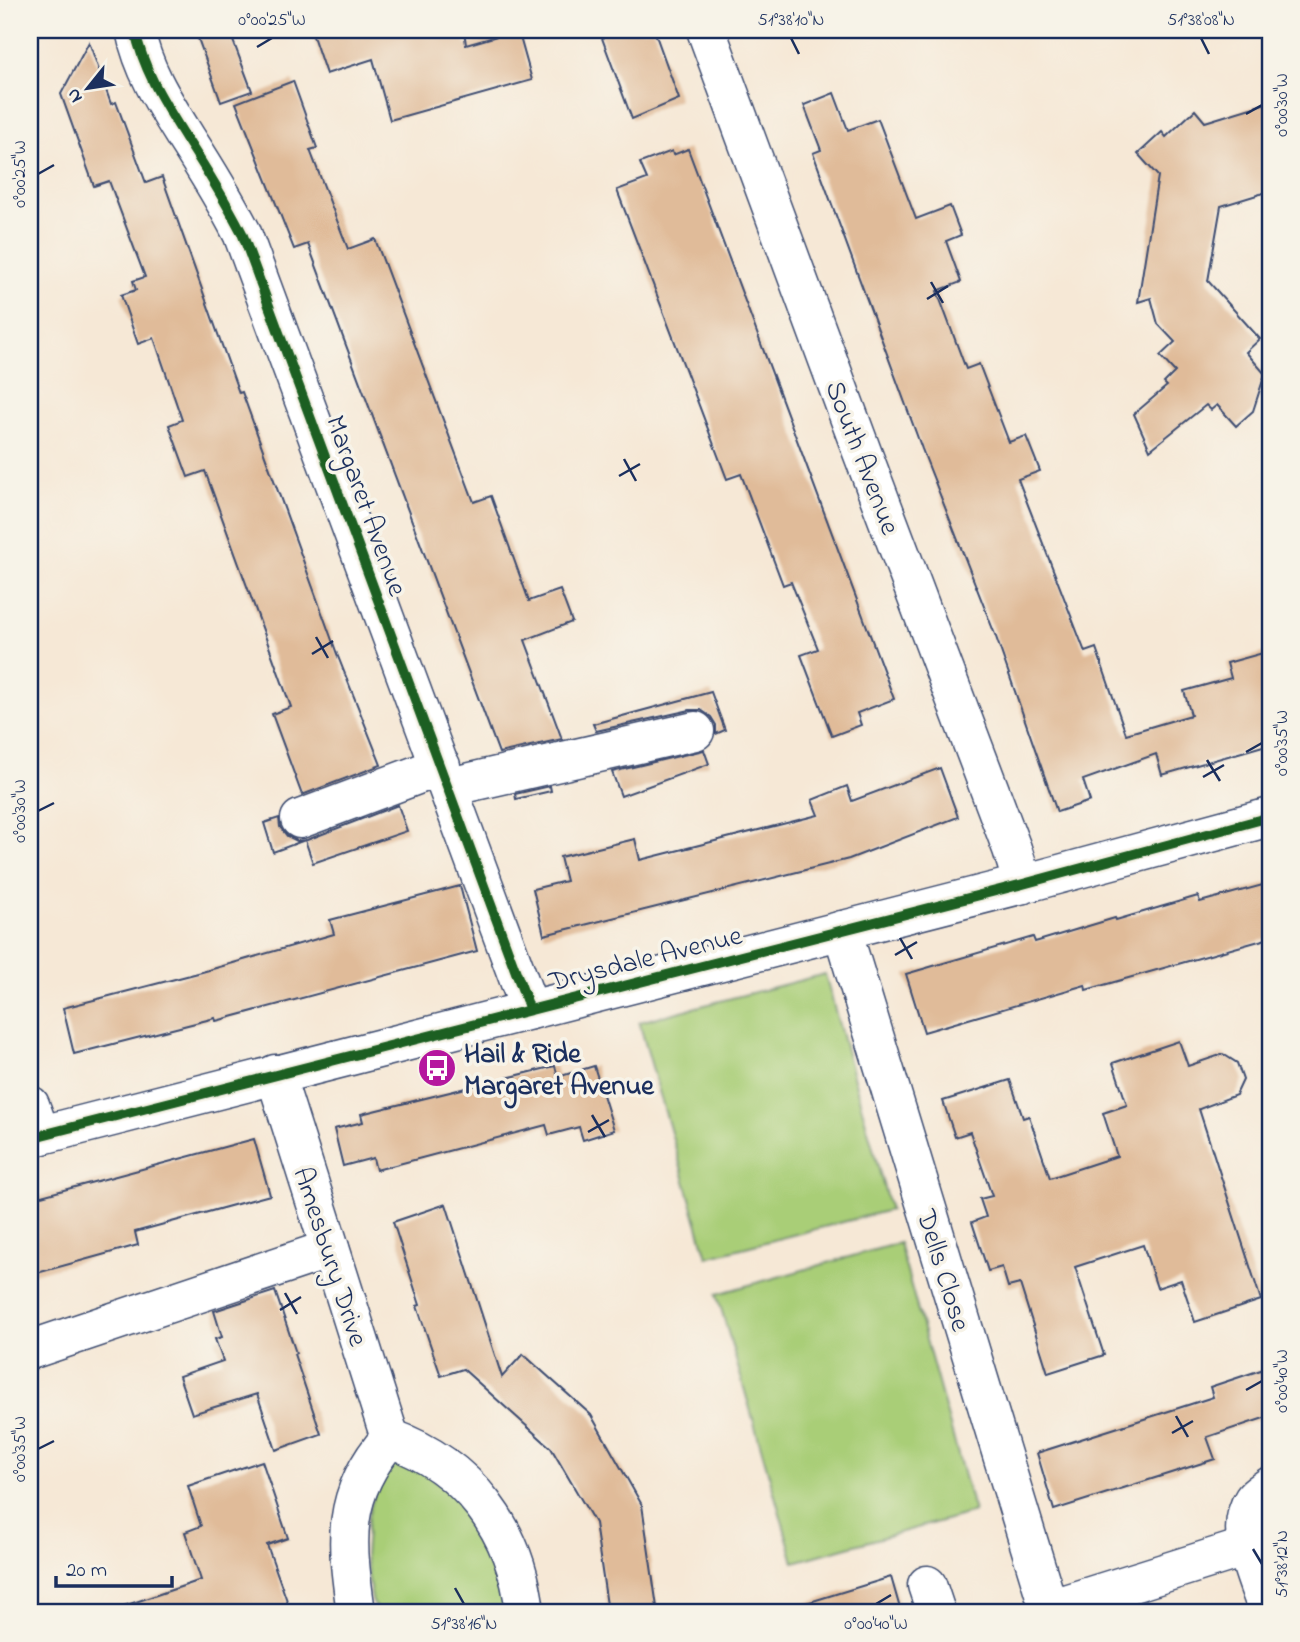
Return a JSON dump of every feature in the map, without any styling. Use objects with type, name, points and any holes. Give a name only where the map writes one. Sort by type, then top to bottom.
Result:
[{"type":"street","name":"Margaret Avenue","points":[[135,30],[155,88],[226,201],[242,233],[530,1010]]},
{"type":"street","name":"South Avenue","points":[[706,30],[1023,884]]},
{"type":"street","points":[[300,819],[445,776],[695,731]]},
{"type":"street","name":"Drysdale Avenue","points":[[34,1126],[275,1074],[1023,884],[1270,817]]},
{"type":"street","name":"Dells Close","points":[[842,930],[1043,1611],[1247,1547]]},
{"type":"street","name":"Amesbury Drive","points":[[275,1074],[390,1438]]},
{"type":"street","points":[[30,1350],[330,1249]]},
{"type":"street","points":[[356,1612],[347,1539],[352,1508],[361,1480],[374,1456],[390,1438],[436,1459],[467,1486],[491,1513],[508,1546],[522,1583],[525,1612]]},
{"type":"street","points":[[1266,1606],[1243,1532],[1245,1516],[1254,1498],[1270,1486]]},
{"type":"green space","points":[[825,974],[890,1210],[707,1257],[639,1022]]},
{"type":"green space","points":[[899,1243],[974,1512],[794,1562],[717,1294]]},
{"type":"green space","points":[[400,1458],[449,1489],[494,1551],[507,1612],[377,1612],[372,1600],[365,1556],[368,1517],[379,1475]]},
{"type":"building","points":[[195,30],[229,30],[252,91],[221,102]]},
{"type":"building","points":[[311,30],[464,30],[466,45],[518,30],[532,80],[390,120],[373,59],[326,74]]},
{"type":"building","points":[[599,30],[654,30],[679,99],[632,119]]},
{"type":"building","points":[[89,42],[111,104],[116,102],[146,183],[162,177],[239,393],[242,392],[337,654],[381,765],[302,795],[272,714],[291,707],[205,471],[188,477],[169,425],[182,420],[154,338],[138,344],[121,295],[136,290],[133,281],[145,277],[109,181],[94,186],[61,94]]},
{"type":"building","points":[[293,81],[317,148],[310,150],[348,249],[375,239],[474,502],[491,496],[529,601],[560,590],[572,622],[525,640],[562,739],[499,753],[308,244],[294,249],[236,103]]},
{"type":"building","points":[[834,93],[848,130],[878,119],[916,219],[950,206],[961,235],[946,241],[961,282],[937,291],[966,369],[979,364],[1009,442],[1026,436],[1040,471],[1018,479],[1085,652],[1096,648],[1126,734],[1191,715],[1184,691],[1231,678],[1227,663],[1270,651],[1270,744],[1162,775],[1156,754],[1083,780],[1090,801],[1057,812],[996,637],[922,449],[813,153],[821,150],[804,105]]},
{"type":"building","points":[[1270,102],[1270,191],[1221,206],[1208,281],[1260,339],[1246,352],[1265,374],[1253,411],[1236,426],[1217,405],[1211,410],[1206,405],[1150,450],[1134,414],[1167,386],[1164,383],[1175,372],[1160,356],[1175,342],[1158,324],[1151,298],[1138,302],[1158,176],[1138,154],[1162,132],[1166,137],[1195,110],[1205,122]]},
{"type":"building","points":[[688,149],[894,699],[857,713],[861,725],[832,736],[801,655],[818,649],[791,582],[783,585],[741,474],[727,479],[617,190],[647,179],[640,163],[672,151],[673,155]]},
{"type":"building","points":[[711,692],[725,730],[716,734],[716,725],[711,717],[701,710],[690,710],[596,731],[593,724]]},
{"type":"building","points":[[704,750],[709,764],[621,796],[612,772]]},
{"type":"building","points":[[940,768],[958,817],[849,859],[544,935],[533,889],[566,881],[560,857],[635,839],[640,860],[818,815],[812,800],[847,786],[852,801]]},
{"type":"building","points":[[550,786],[551,791],[516,799],[515,794]]},
{"type":"building","points":[[398,805],[407,831],[313,863],[305,840]]},
{"type":"building","points":[[279,818],[280,827],[287,836],[297,841],[304,840],[273,852],[264,823]]},
{"type":"building","points":[[1270,883],[1270,938],[1086,990],[1085,985],[924,1032],[906,974],[1033,937],[1035,942],[1198,896],[1200,902]]},
{"type":"building","points":[[460,886],[477,951],[216,1021],[215,1018],[74,1054],[63,1008],[334,934],[330,920]]},
{"type":"building","points":[[1179,1041],[1188,1066],[1223,1054],[1237,1063],[1243,1080],[1236,1095],[1199,1109],[1261,1300],[1195,1322],[1181,1280],[1157,1288],[1143,1245],[1075,1267],[1104,1355],[1048,1373],[1020,1284],[1008,1287],[1002,1267],[988,1271],[972,1222],[986,1217],[980,1199],[992,1196],[970,1132],[955,1137],[943,1101],[1010,1080],[1023,1118],[1029,1116],[1050,1178],[1117,1156],[1103,1113],[1127,1105],[1113,1063]]},
{"type":"building","points":[[555,1066],[558,1077],[594,1066],[614,1130],[583,1140],[579,1127],[549,1135],[546,1125],[376,1170],[373,1158],[343,1166],[334,1129],[363,1122],[361,1114]]},
{"type":"building","points":[[254,1139],[270,1195],[135,1232],[138,1245],[30,1275],[30,1199]]},
{"type":"building","points":[[446,1204],[502,1377],[523,1354],[591,1415],[642,1505],[657,1607],[608,1612],[595,1523],[551,1448],[463,1369],[441,1376],[393,1222]]},
{"type":"building","points":[[275,1291],[321,1434],[276,1450],[257,1394],[192,1414],[179,1376],[223,1361],[215,1339],[222,1337],[214,1311]]},
{"type":"building","points":[[1270,1367],[1270,1416],[1207,1437],[1215,1459],[1054,1510],[1037,1453],[1213,1397],[1210,1387]]},
{"type":"building","points":[[262,1461],[288,1538],[267,1545],[291,1612],[122,1612],[121,1607],[201,1580],[185,1532],[201,1526],[188,1486]]},
{"type":"building","points":[[891,1577],[901,1612],[801,1612],[800,1605]]},
{"type":"cycle path","points":[[135,30],[143,59],[156,86],[242,233],[530,1010]]},
{"type":"cycle path","points":[[30,1138],[1023,884],[1270,817]]},
{"type":"place","name":"Hail & Ride Margaret Avenue","points":[[437,1068]]}]
